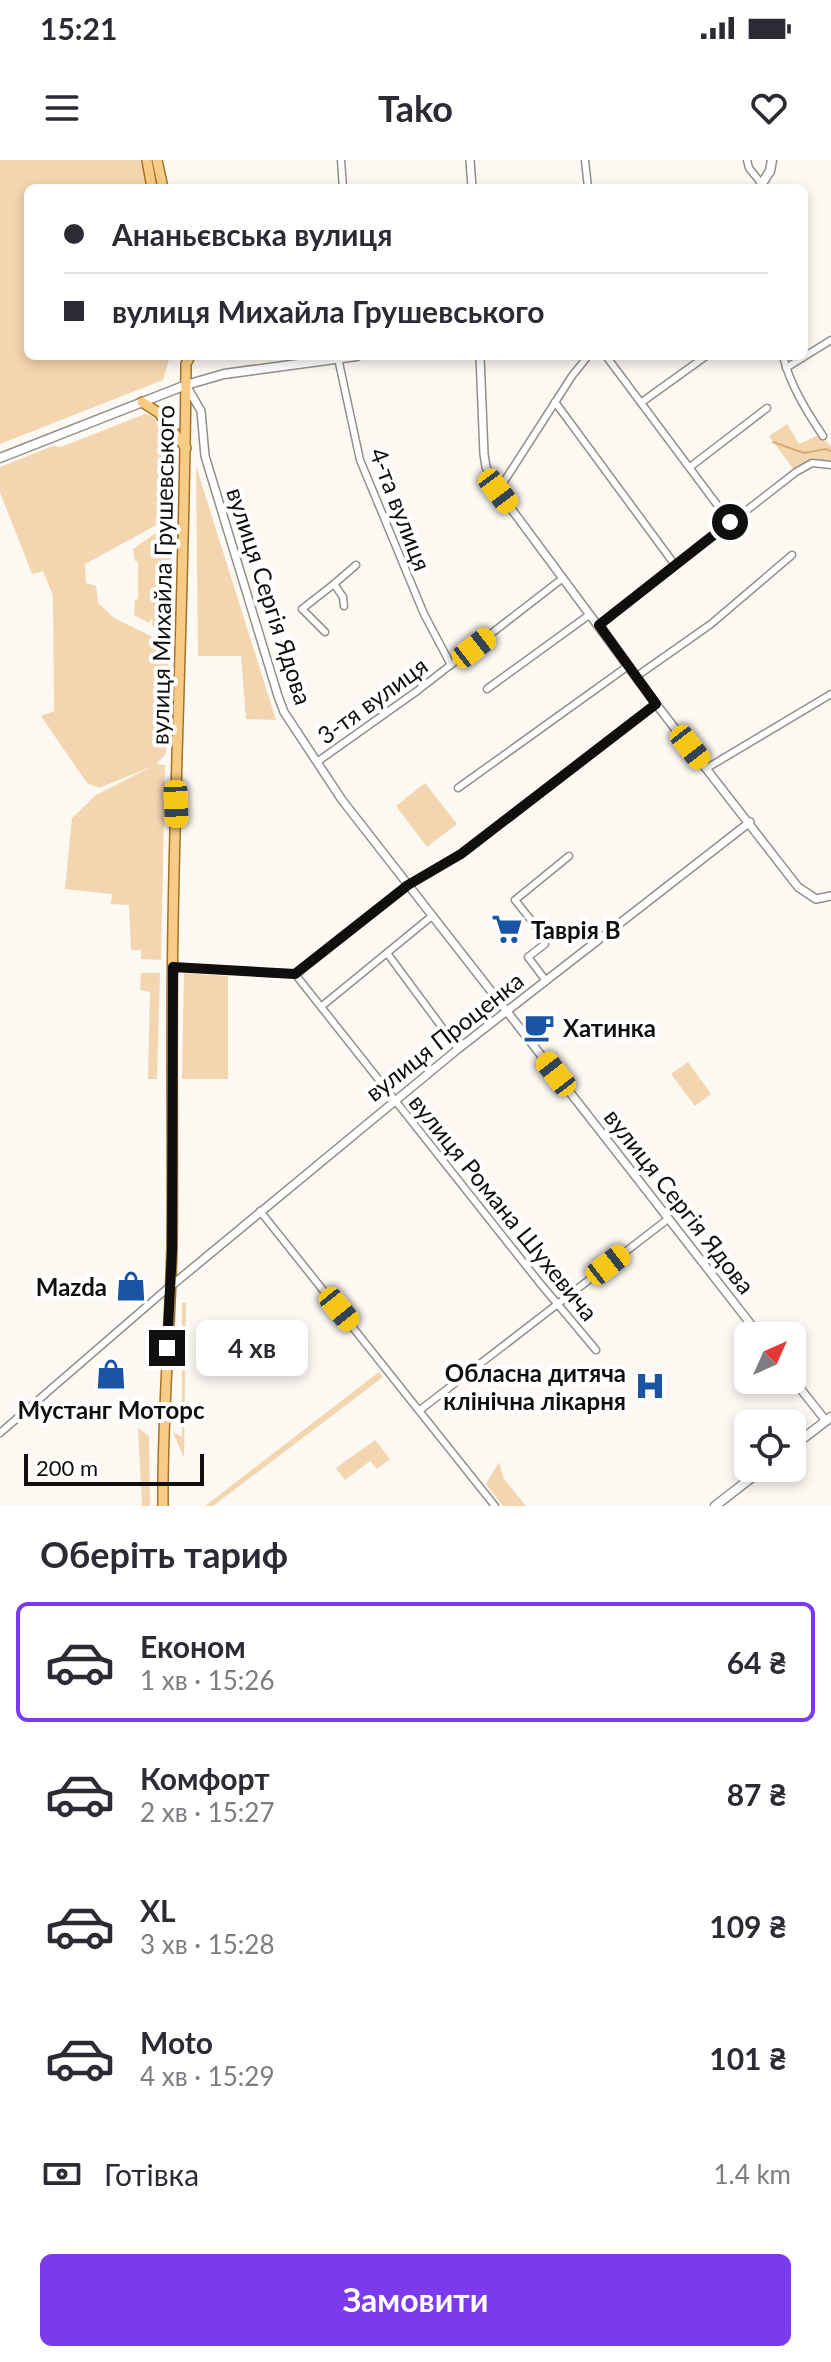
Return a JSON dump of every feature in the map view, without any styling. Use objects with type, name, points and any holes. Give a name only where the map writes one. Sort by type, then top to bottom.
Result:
[{"type":"main road","points":[[147,160],[151,184]]},
{"type":"main road","points":[[157,160],[162,184]]},
{"type":"main road","points":[[764,184],[772,160]]},
{"type":"main road","name":"вулиця Михайла Грушевського","points":[[163,1506],[172,1251],[173,967],[186,360]]},
{"type":"main road","points":[[0,458],[186,385],[224,374],[324,360]]},
{"type":"main road","points":[[142,402],[159,413],[186,448]]},
{"type":"main road","points":[[806,1436],[828,1419]]},
{"type":"main road","points":[[715,1506],[746,1482]]},
{"type":"street","points":[[341,160],[343,184]]},
{"type":"street","points":[[470,160],[472,184]]},
{"type":"street","points":[[585,160],[588,184]]},
{"type":"street","points":[[747,160],[761,184]]},
{"type":"street","points":[[808,354],[831,340]]},
{"type":"street","name":"4-та вулиця","points":[[338,360],[360,460],[424,614],[451,665]]},
{"type":"street","points":[[480,360],[484,454],[486,467],[498,491],[656,704],[804,892],[816,899],[831,896]]},
{"type":"street","points":[[498,491],[585,360]]},
{"type":"street","points":[[609,360],[730,522]]},
{"type":"street","points":[[642,402],[700,360]]},
{"type":"street","points":[[784,360],[808,413],[823,436]]},
{"type":"street","points":[[786,368],[799,360]]},
{"type":"street","name":"вулиця Сергія Ядова","points":[[186,385],[201,411],[205,456],[284,712],[408,885],[749,1322]]},
{"type":"street","points":[[555,402],[675,565]]},
{"type":"street","points":[[690,467],[767,408]]},
{"type":"street","points":[[599,625],[730,522],[812,463],[831,465]]},
{"type":"street","points":[[637,676],[711,624],[792,555]]},
{"type":"street","points":[[325,632],[302,609],[356,565]]},
{"type":"street","name":"3-тя вулиця","points":[[317,762],[451,665],[563,578]]},
{"type":"street","points":[[334,584],[343,597],[344,606]]},
{"type":"street","points":[[487,689],[589,615]]},
{"type":"street","points":[[458,788],[628,666]]},
{"type":"street","points":[[707,768],[831,694]]},
{"type":"street","points":[[173,967],[295,974],[408,885],[461,854],[656,704]]},
{"type":"street","name":"вулиця Проценка","points":[[169,1287],[458,1049],[750,822]]},
{"type":"street","points":[[546,981],[528,957],[545,944],[542,934],[515,900],[569,856]]},
{"type":"street","points":[[322,1006],[432,916]]},
{"type":"street","points":[[387,953],[458,1049]]},
{"type":"street","name":"вулиця Романа Шухевича","points":[[295,974],[556,1304],[596,1350]]},
{"type":"street","points":[[260,1211],[495,1506]]},
{"type":"street","points":[[420,1410],[668,1219]]},
{"type":"street","points":[[0,1433],[169,1287]]},
{"type":"street","points":[[806,1394],[828,1419]]},
{"type":"shaded area","points":[[0,160],[142,160],[145,184],[24,184],[24,360],[169,360],[163,380],[0,444]]},
{"type":"shaded area","points":[[145,414],[152,416],[162,430],[160,433],[172,443],[171,517],[85,564],[86,583],[96,586],[98,603],[114,618],[169,645],[166,754],[156,764],[165,765],[161,960],[141,959],[141,950],[131,950],[129,905],[111,904],[112,894],[65,889],[72,818],[96,795],[153,766],[99,788],[87,783],[41,716],[54,711],[53,596],[43,571],[32,574],[0,492],[0,467]]},
{"type":"shaded area","points":[[787,424],[799,444],[819,435],[831,446],[831,463],[812,460],[794,470],[769,436]]},
{"type":"shaded area","points":[[196,466],[276,720],[246,719],[241,656],[198,656]]},
{"type":"shaded area","points":[[171,531],[169,637],[157,631],[152,625],[153,620],[149,623],[134,615],[135,600],[138,599],[138,562],[135,561],[133,549],[156,533]]},
{"type":"shaded area","points":[[425,783],[457,824],[427,847],[396,806]]},
{"type":"shaded area","points":[[141,973],[160,973],[157,1079],[148,1079],[150,992],[140,990]]},
{"type":"shaded area","points":[[184,973],[228,976],[228,1079],[182,1079]]},
{"type":"shaded area","points":[[688,1062],[711,1094],[695,1106],[671,1074]]},
{"type":"shaded area","points":[[182,1303],[186,1303],[184,1458],[173,1432],[182,1437]]},
{"type":"shaded area","points":[[379,1372],[383,1377],[213,1506],[205,1506]]},
{"type":"shaded area","points":[[138,1428],[149,1436],[150,1506],[142,1506]]},
{"type":"shaded area","points":[[375,1440],[390,1459],[377,1469],[370,1461],[345,1480],[336,1468]]},
{"type":"shaded area","points":[[499,1462],[504,1479],[526,1506],[503,1506],[486,1484]]},
{"type":"waterway","points":[[773,442],[804,453],[831,451]]},
{"type":"place","name":"Таврія В","points":[[507,929]]},
{"type":"place","name":"Хатинка","points":[[539,1027]]},
{"type":"place","name":"Mazda","points":[[131,1286]]},
{"type":"place","name":"Мустанг Моторс","points":[[111,1374]]},
{"type":"place","name":"Обласна дитяча клінічна лікарня","points":[[650,1386]]},
{"type":"route","points":[[167,1348],[172,1251],[173,967],[295,974],[408,885],[461,854],[656,704],[599,625],[730,522]]}]
